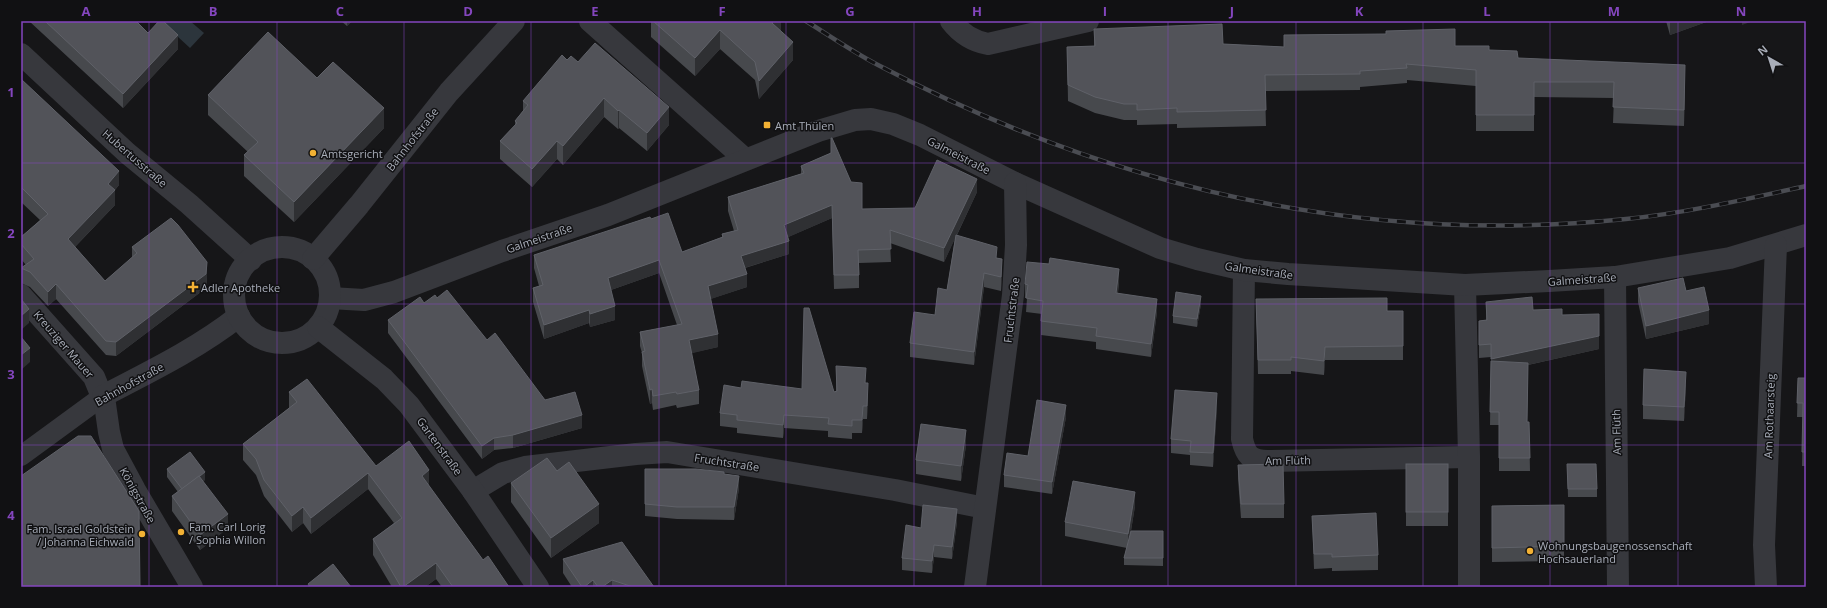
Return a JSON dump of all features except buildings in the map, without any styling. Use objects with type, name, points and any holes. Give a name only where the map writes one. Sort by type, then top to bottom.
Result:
[{"type":"street","name":"Bahnhofstraße","points":[[313,259],[360,205],[449,92],[514,21]]},
{"type":"street","points":[[590,21],[744,159]]},
{"type":"street","points":[[951,21],[963,34],[981,43],[988,44],[1088,21]]},
{"type":"street","name":"Hubertusstraße","points":[[21,54],[127,153],[189,204],[251,260]]},
{"type":"street","name":"Galmeistraße","points":[[330,298],[353,301],[373,299],[502,251],[608,215],[744,159],[844,122],[871,119],[893,124],[920,135],[1014,183],[1160,248],[1197,259],[1244,270],[1369,280],[1465,285],[1615,277],[1730,258],[1806,235]]},
{"type":"street","name":"Fruchtstraße","points":[[975,587],[1014,287],[1016,246],[1014,183]]},
{"type":"street","name":"Am Rothaarsteig","points":[[1766,587],[1764,545],[1776,245]]},
{"type":"street","points":[[287,248],[305,254],[313,259],[320,266],[328,281],[330,298],[326,313],[311,334],[302,339],[281,343],[261,338],[244,325],[235,306],[235,286],[244,267],[251,260],[268,250],[287,248]]},
{"type":"street","name":"Am Flüth","points":[[1244,270],[1242,439],[1244,450],[1250,457],[1256,460],[1267,461],[1469,457]]},
{"type":"street","name":"Am Flüth","points":[[1615,277],[1618,587]]},
{"type":"street","points":[[1465,285],[1469,457],[1469,587]]},
{"type":"street","name":"Kreuziger Mauer","points":[[21,295],[89,371],[103,396]]},
{"type":"street","name":"Bahnhofstraße","points":[[21,456],[103,396],[177,357],[224,328],[239,316]]},
{"type":"street","name":"Gartenstraße","points":[[318,326],[397,391],[435,438],[538,587]]},
{"type":"street","name":"Königstraße","points":[[103,396],[113,449],[135,490],[192,587]]},
{"type":"street","name":"Fruchtstraße","points":[[472,491],[503,473],[525,467],[666,452],[895,490],[985,508]]},
{"type":"shaded area","points":[[165,21],[190,21],[204,33],[190,48],[163,23]]},
{"type":"railway","points":[[806,21],[878,65],[966,108],[1056,145],[1148,175],[1241,198],[1335,215],[1431,224],[1528,225],[1626,219],[1717,205],[1806,186]]},
{"type":"place","name":"Amt Thülen","points":[[767,125]]},
{"type":"place","name":"Amtsgericht","points":[[313,153]]},
{"type":"place","name":"Adler Apotheke","points":[[193,287]]},
{"type":"place","name":"Fam. Carl Lorig / Sophia Willon","points":[[181,532]]},
{"type":"place","name":"Fam. Israel Goldstein / Johanna Eichwald","points":[[142,534]]},
{"type":"place","name":"Wohnungsbaugenossenschaft Hochsauerland","points":[[1530,551]]}]
